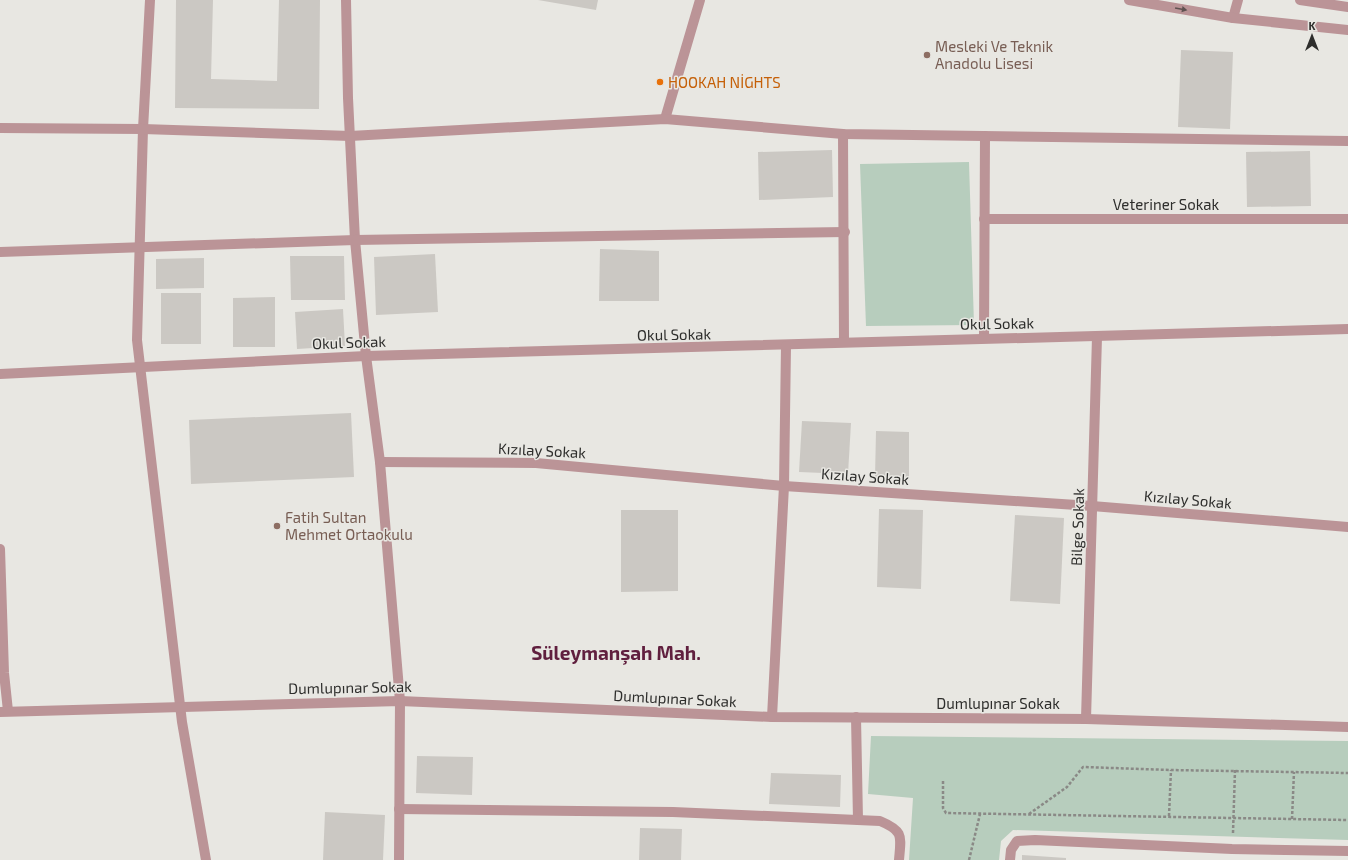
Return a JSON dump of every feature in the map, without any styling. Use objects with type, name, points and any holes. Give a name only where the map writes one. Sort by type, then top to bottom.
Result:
[{"type":"street","points":[[150,0],[143,129],[137,340],[180,706],[206,860]]},
{"type":"street","points":[[346,0],[348,98],[355,240],[366,356],[380,462],[400,701],[399,860]]},
{"type":"street","points":[[665,119],[700,0]]},
{"type":"street","points":[[1129,0],[1233,18],[1348,30]]},
{"type":"street","points":[[1233,18],[1238,0]]},
{"type":"street","points":[[1300,0],[1348,6]]},
{"type":"street","points":[[0,128],[143,129],[350,136],[665,119],[843,134],[1348,141]]},
{"type":"street","points":[[843,134],[845,232],[844,342]]},
{"type":"street","points":[[984,338],[985,136]]},
{"type":"street","name":"Veteriner Sokak","points":[[984,219],[1348,219]]},
{"type":"street","points":[[0,252],[355,240],[845,232]]},
{"type":"street","name":"Okul Sokak","points":[[0,374],[366,356],[786,346],[844,342],[984,338],[1097,337],[1348,329]]},
{"type":"street","name":"Bilge Sokak","points":[[1086,719],[1097,337]]},
{"type":"street","points":[[772,717],[784,486],[786,346]]},
{"type":"street","name":"Kızılay Sokak","points":[[380,462],[536,463],[784,486],[1092,506],[1348,527]]},
{"type":"street","points":[[0,549],[4,712]]},
{"type":"street","name":"Dumlupınar Sokak","points":[[4,712],[400,701],[772,717],[1086,719],[1348,727]]},
{"type":"street","points":[[856,717],[858,820]]},
{"type":"street","points":[[399,809],[674,812],[880,821],[895,828],[900,838],[899,860]]},
{"type":"street","points":[[1010,860],[1011,850],[1017,841],[1029,840],[1232,849],[1348,851]]},
{"type":"path","points":[[1028,814],[1067,787],[1083,767],[1348,773]]},
{"type":"path","points":[[1169,816],[1171,770]]},
{"type":"path","points":[[1232,849],[1235,770]]},
{"type":"path","points":[[1292,819],[1294,772]]},
{"type":"path","points":[[943,781],[943,808],[946,813],[1348,820]]},
{"type":"path","points":[[969,860],[980,814]]},
{"type":"green space","points":[[969,162],[974,325],[866,326],[860,164]]},
{"type":"green space","points":[[871,736],[1348,741],[1348,840],[1013,830],[1001,841],[999,860],[909,860],[913,798],[868,794]]},
{"type":"building","points":[[176,0],[213,0],[211,79],[277,81],[279,0],[320,0],[319,109],[175,108]]},
{"type":"building","points":[[538,0],[598,0],[596,10]]},
{"type":"building","points":[[1181,50],[1233,52],[1230,129],[1178,127]]},
{"type":"building","points":[[832,150],[833,197],[759,200],[758,152]]},
{"type":"building","points":[[1310,151],[1311,206],[1247,207],[1246,152]]},
{"type":"building","points":[[600,249],[659,251],[659,301],[599,301]]},
{"type":"building","points":[[435,254],[438,312],[376,315],[374,257]]},
{"type":"building","points":[[290,256],[344,256],[345,300],[291,300]]},
{"type":"building","points":[[204,258],[204,288],[156,289],[156,259]]},
{"type":"building","points":[[161,293],[201,293],[201,344],[161,344]]},
{"type":"building","points":[[275,297],[275,347],[233,347],[233,298]]},
{"type":"building","points":[[343,309],[345,346],[297,349],[295,312]]},
{"type":"building","points":[[351,413],[354,477],[191,484],[189,420]]},
{"type":"building","points":[[802,421],[851,423],[848,474],[799,472]]},
{"type":"building","points":[[876,431],[909,432],[909,478],[875,478]]},
{"type":"building","points":[[879,509],[923,510],[921,589],[877,587]]},
{"type":"building","points":[[621,510],[678,510],[678,591],[621,592]]},
{"type":"building","points":[[1015,515],[1064,518],[1060,604],[1010,601]]},
{"type":"building","points":[[417,756],[473,757],[472,795],[416,793]]},
{"type":"building","points":[[771,773],[841,775],[840,807],[769,804]]},
{"type":"building","points":[[325,812],[385,815],[383,860],[323,860]]},
{"type":"building","points":[[640,828],[682,829],[681,860],[639,860]]},
{"type":"building","points":[[1022,855],[1066,858],[1066,860],[1022,860]]},
{"type":"place","name":"Mesleki Ve Teknik Anadolu Lisesi","points":[[927,55]]},
{"type":"place","name":"HOOKAH NİGHTS","points":[[660,82]]},
{"type":"place","name":"Fatih Sultan Mehmet Ortaokulu","points":[[277,526]]},
{"type":"district","name":"Süleymanşah Mah.","points":[[616,652]]}]
